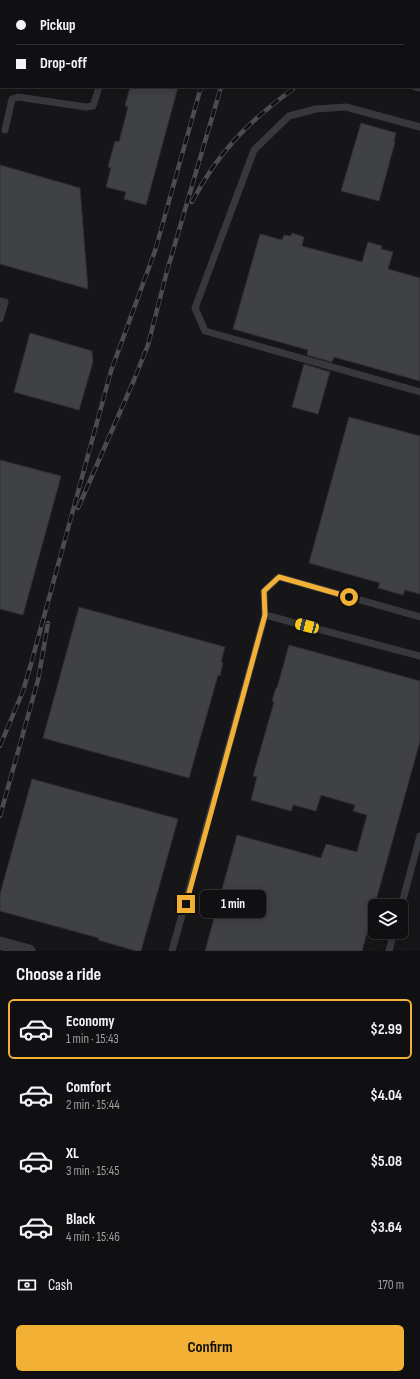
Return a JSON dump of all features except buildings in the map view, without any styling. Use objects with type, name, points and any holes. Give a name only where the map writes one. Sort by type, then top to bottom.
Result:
[{"type":"street","points":[[0,943],[29,951]]},
{"type":"lane","points":[[5,130],[12,99],[18,97],[86,107],[94,106],[99,88]]},
{"type":"lane","points":[[420,127],[346,107],[316,109],[289,116],[254,150],[195,308],[205,331],[420,392]]},
{"type":"lane","points":[[0,301],[5,302],[0,319]]},
{"type":"lane","points":[[172,951],[265,615],[264,591],[279,577],[420,617]]},
{"type":"lane","points":[[265,615],[420,656]]},
{"type":"lane","points":[[403,899],[420,836]]},
{"type":"lane","points":[[389,951],[392,939]]},
{"type":"railway","points":[[0,746],[23,691],[111,371],[155,251],[201,88]]},
{"type":"railway","points":[[78,508],[148,345],[167,271],[221,88]]},
{"type":"railway","points":[[192,202],[212,168],[235,139],[248,126],[293,89]]},
{"type":"railway","points":[[0,816],[38,680],[48,623]]},
{"type":"route","points":[[186,904],[265,615],[264,591],[279,577],[349,597]]}]
